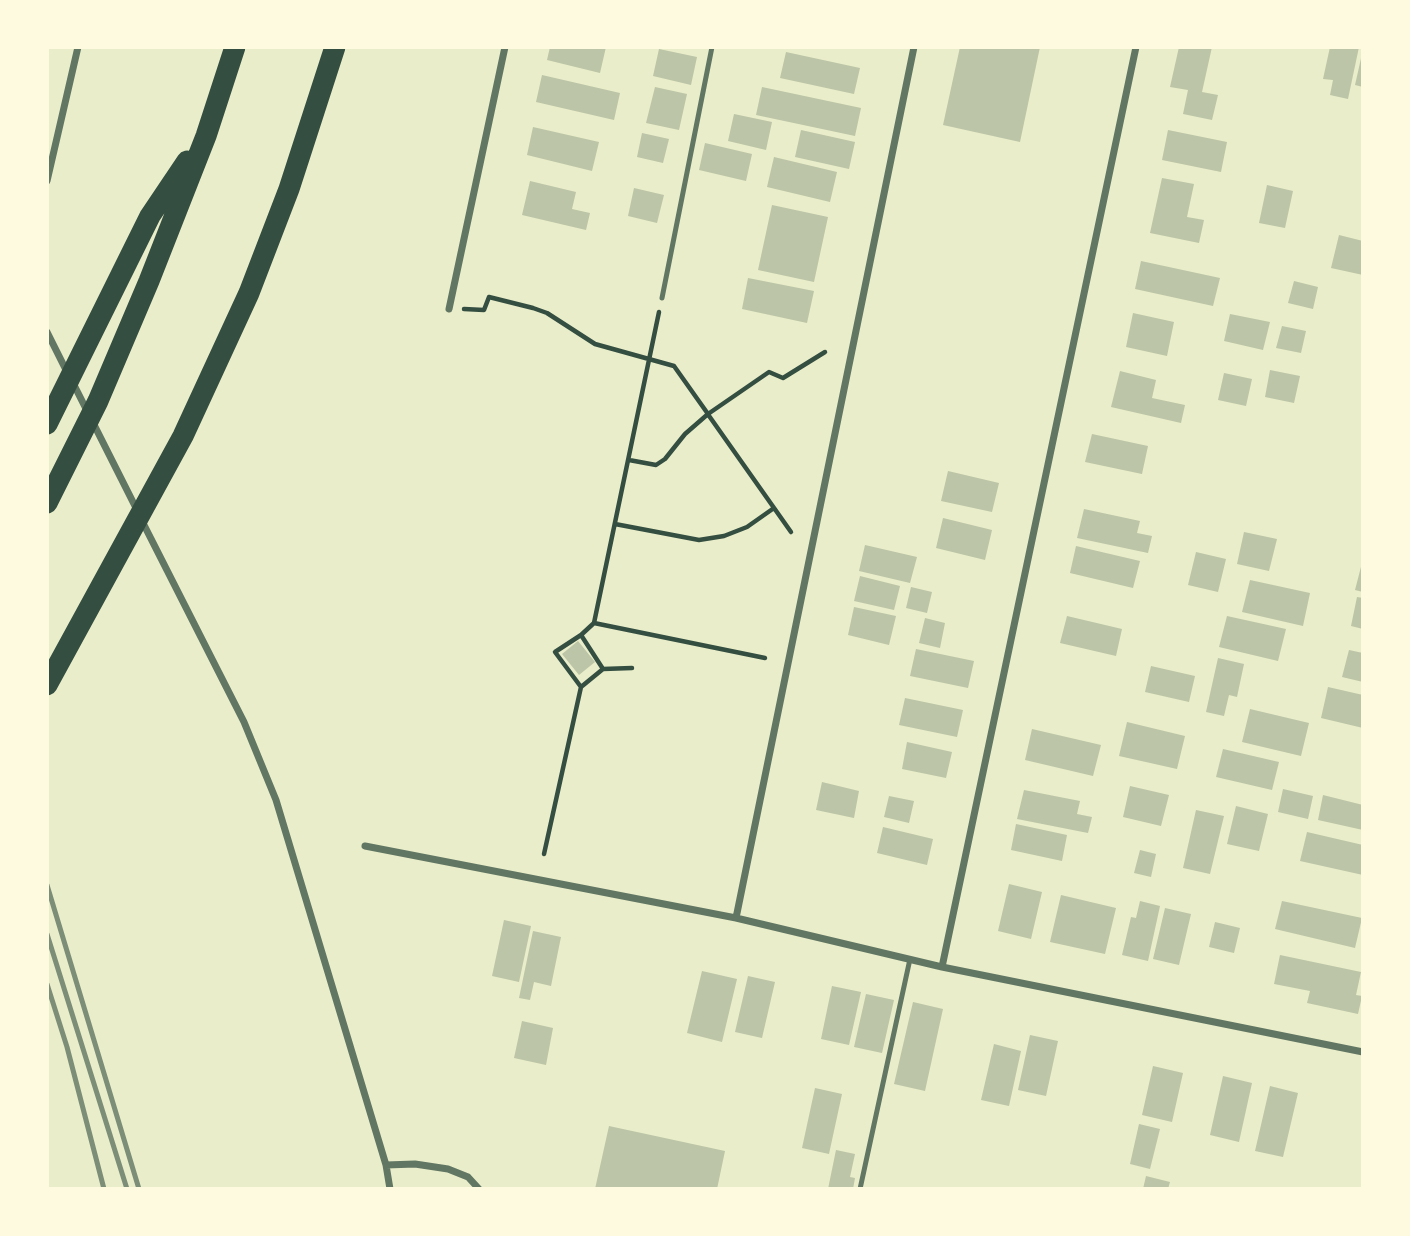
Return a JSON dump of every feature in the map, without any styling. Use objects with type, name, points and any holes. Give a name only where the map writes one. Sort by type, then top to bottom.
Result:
[{"type":"highway","points":[[47,503],[98,401],[149,281],[209,127],[234,47]]},
{"type":"highway","points":[[47,685],[183,436],[249,293],[335,47]]},
{"type":"highway","points":[[47,424],[150,216],[209,127]]},
{"type":"street","points":[[47,181],[78,47]]},
{"type":"street","points":[[449,309],[505,47]]},
{"type":"street","points":[[736,918],[914,47]]},
{"type":"street","points":[[942,967],[1136,47]]},
{"type":"street","points":[[47,332],[244,722],[276,800],[386,1165],[390,1189]]},
{"type":"street","points":[[365,846],[736,918],[942,967],[1363,1052]]},
{"type":"street","points":[[386,1165],[415,1164],[448,1169],[468,1177],[479,1189]]},
{"type":"lane","points":[[662,298],[712,47]]},
{"type":"lane","points":[[860,1189],[910,959]]},
{"type":"path","points":[[449,309],[484,310],[489,297],[514,303],[547,313],[595,344],[674,366],[792,532]]},
{"type":"path","points":[[581,687],[555,652],[594,623],[662,298]]},
{"type":"path","points":[[629,460],[656,465],[708,414],[769,372],[783,378],[825,352]]},
{"type":"path","points":[[615,524],[699,540],[724,536],[747,527],[774,509]]},
{"type":"path","points":[[594,623],[765,658]]},
{"type":"path","points":[[581,635],[603,669]]},
{"type":"path","points":[[544,854],[581,687],[603,669],[632,668]]},
{"type":"building","points":[[550,47],[606,47],[600,73],[547,60]]},
{"type":"building","points":[[960,47],[1040,47],[1020,142],[943,125]]},
{"type":"building","points":[[1179,47],[1212,47],[1202,92],[1218,95],[1212,120],[1183,114],[1188,90],[1170,87]]},
{"type":"building","points":[[1330,47],[1359,47],[1348,99],[1330,95],[1333,80],[1323,79]]},
{"type":"building","points":[[659,49],[697,57],[691,85],[653,76]]},
{"type":"building","points":[[786,52],[860,68],[854,94],[780,78]]},
{"type":"building","points":[[1363,54],[1363,87],[1355,85]]},
{"type":"building","points":[[542,75],[620,93],[614,120],[536,102]]},
{"type":"building","points":[[655,87],[687,94],[679,130],[646,123]]},
{"type":"building","points":[[762,87],[861,108],[855,136],[756,115]]},
{"type":"building","points":[[734,114],[772,122],[766,150],[728,141]]},
{"type":"building","points":[[533,127],[599,142],[592,171],[527,155]]},
{"type":"building","points":[[801,130],[855,142],[849,169],[795,157]]},
{"type":"building","points":[[1168,130],[1227,142],[1221,172],[1162,160]]},
{"type":"building","points":[[642,133],[669,139],[663,163],[637,157]]},
{"type":"building","points":[[705,143],[752,154],[746,181],[699,170]]},
{"type":"building","points":[[774,157],[837,172],[830,202],[767,187]]},
{"type":"building","points":[[1162,178],[1194,184],[1187,217],[1204,220],[1199,243],[1150,233]]},
{"type":"building","points":[[530,181],[576,192],[572,209],[590,213],[586,230],[522,215]]},
{"type":"building","points":[[1267,185],[1293,191],[1285,228],[1259,223]]},
{"type":"building","points":[[634,188],[664,195],[657,223],[628,216]]},
{"type":"building","points":[[772,205],[828,217],[814,282],[758,270]]},
{"type":"building","points":[[1339,235],[1363,241],[1363,275],[1331,268]]},
{"type":"building","points":[[1141,261],[1220,278],[1213,306],[1135,289]]},
{"type":"building","points":[[748,278],[814,291],[807,323],[742,309]]},
{"type":"building","points":[[1294,281],[1318,287],[1313,309],[1288,303]]},
{"type":"building","points":[[1133,313],[1174,322],[1167,356],[1126,347]]},
{"type":"building","points":[[1230,314],[1270,322],[1263,350],[1224,341]]},
{"type":"building","points":[[1282,326],[1306,331],[1301,353],[1276,348]]},
{"type":"building","points":[[1270,370],[1300,376],[1294,403],[1265,397]]},
{"type":"building","points":[[1120,371],[1156,380],[1152,398],[1185,405],[1181,423],[1111,407]]},
{"type":"building","points":[[1224,373],[1252,379],[1246,406],[1218,400]]},
{"type":"building","points":[[1092,434],[1148,446],[1142,474],[1085,462]]},
{"type":"building","points":[[948,471],[999,483],[992,512],[941,501]]},
{"type":"building","points":[[1084,509],[1140,521],[1137,533],[1152,536],[1148,553],[1077,538]]},
{"type":"building","points":[[943,518],[992,530],[985,560],[936,548]]},
{"type":"building","points":[[1244,532],[1277,539],[1269,571],[1237,564]]},
{"type":"building","points":[[865,545],[917,557],[910,583],[859,571]]},
{"type":"building","points":[[1076,546],[1140,561],[1133,588],[1070,573]]},
{"type":"building","points":[[1196,552],[1226,559],[1218,592],[1188,585]]},
{"type":"building","points":[[1363,563],[1363,592],[1355,590]]},
{"type":"building","points":[[860,576],[900,586],[894,610],[854,601]]},
{"type":"building","points":[[1250,580],[1310,593],[1303,626],[1242,612]]},
{"type":"building","points":[[911,587],[932,592],[927,613],[906,608]]},
{"type":"building","points":[[1357,597],[1363,598],[1363,629],[1351,626]]},
{"type":"building","points":[[854,607],[896,616],[889,645],[848,635]]},
{"type":"building","points":[[1067,616],[1122,629],[1116,656],[1060,643]]},
{"type":"building","points":[[1227,616],[1286,629],[1278,661],[1219,647]]},
{"type":"building","points":[[925,618],[945,623],[940,648],[919,643]]},
{"type":"building","points":[[578,641],[595,662],[579,675],[562,654]]},
{"type":"building","points":[[916,649],[974,661],[968,688],[910,676]]},
{"type":"building","points":[[1349,650],[1363,653],[1363,682],[1342,677]]},
{"type":"building","points":[[1218,658],[1244,664],[1237,697],[1229,695],[1224,716],[1206,712]]},
{"type":"building","points":[[1151,666],[1195,676],[1189,702],[1145,692]]},
{"type":"building","points":[[1328,687],[1363,695],[1363,728],[1321,718]]},
{"type":"building","points":[[905,698],[963,710],[957,737],[899,725]]},
{"type":"building","points":[[1250,709],[1309,723],[1301,756],[1242,742]]},
{"type":"building","points":[[1127,722],[1185,736],[1177,769],[1119,756]]},
{"type":"building","points":[[1032,729],[1101,745],[1093,776],[1025,760]]},
{"type":"building","points":[[907,742],[952,752],[946,778],[902,769]]},
{"type":"building","points":[[1223,749],[1279,762],[1272,790],[1216,777]]},
{"type":"building","points":[[822,782],[859,791],[854,818],[816,810]]},
{"type":"building","points":[[1130,786],[1169,795],[1161,826],[1123,817]]},
{"type":"building","points":[[1283,789],[1313,796],[1308,819],[1278,812]]},
{"type":"building","points":[[1024,790],[1080,801],[1077,814],[1092,817],[1088,833],[1017,819]]},
{"type":"building","points":[[1323,795],[1363,805],[1363,830],[1318,820]]},
{"type":"building","points":[[889,796],[914,801],[909,823],[884,817]]},
{"type":"building","points":[[1236,806],[1268,814],[1259,851],[1227,844]]},
{"type":"building","points":[[1196,810],[1224,816],[1210,874],[1183,868]]},
{"type":"building","points":[[1016,824],[1067,835],[1062,861],[1011,850]]},
{"type":"building","points":[[883,827],[933,839],[927,865],[877,853]]},
{"type":"building","points":[[1307,832],[1363,845],[1363,875],[1300,861]]},
{"type":"building","points":[[1140,850],[1156,854],[1151,877],[1134,873]]},
{"type":"building","points":[[1009,884],[1042,892],[1031,939],[998,931]]},
{"type":"building","points":[[1061,895],[1116,908],[1105,954],[1050,942]]},
{"type":"building","points":[[1140,901],[1160,906],[1148,961],[1122,955],[1131,917],[1136,918]]},
{"type":"building","points":[[1282,901],[1362,918],[1355,948],[1275,929]]},
{"type":"building","points":[[1165,908],[1191,914],[1179,965],[1153,959]]},
{"type":"building","points":[[504,920],[531,926],[519,982],[492,976]]},
{"type":"building","points":[[1215,922],[1240,928],[1234,953],[1209,947]]},
{"type":"building","points":[[533,931],[561,937],[551,986],[534,982],[530,1000],[519,998]]},
{"type":"building","points":[[1280,955],[1361,972],[1356,995],[1362,996],[1358,1014],[1307,1003],[1310,991],[1274,984]]},
{"type":"building","points":[[702,971],[737,979],[722,1042],[687,1033]]},
{"type":"building","points":[[748,976],[775,982],[762,1038],[735,1032]]},
{"type":"building","points":[[832,986],[861,992],[849,1045],[821,1039]]},
{"type":"building","points":[[866,994],[894,1000],[882,1053],[854,1047]]},
{"type":"building","points":[[913,1002],[943,1009],[925,1091],[894,1084]]},
{"type":"building","points":[[522,1021],[553,1028],[546,1065],[514,1058]]},
{"type":"building","points":[[1030,1035],[1058,1041],[1046,1096],[1018,1090]]},
{"type":"building","points":[[994,1044],[1021,1051],[1009,1106],[981,1100]]},
{"type":"building","points":[[1153,1066],[1183,1073],[1172,1122],[1142,1115]]},
{"type":"building","points":[[1223,1076],[1252,1083],[1239,1142],[1210,1135]]},
{"type":"building","points":[[1270,1086],[1298,1093],[1283,1157],[1255,1151]]},
{"type":"building","points":[[815,1088],[842,1094],[829,1154],[802,1148]]},
{"type":"building","points":[[1139,1124],[1160,1129],[1150,1169],[1130,1164]]},
{"type":"building","points":[[609,1126],[725,1151],[717,1189],[595,1189]]},
{"type":"building","points":[[836,1150],[855,1154],[850,1177],[855,1178],[853,1189],[828,1189]]},
{"type":"building","points":[[1146,1176],[1170,1182],[1168,1189],[1143,1189]]},
{"type":"railway","points":[[47,885],[139,1189]]},
{"type":"railway","points":[[47,934],[127,1189]]},
{"type":"railway","points":[[47,984],[67,1047],[104,1189]]}]
